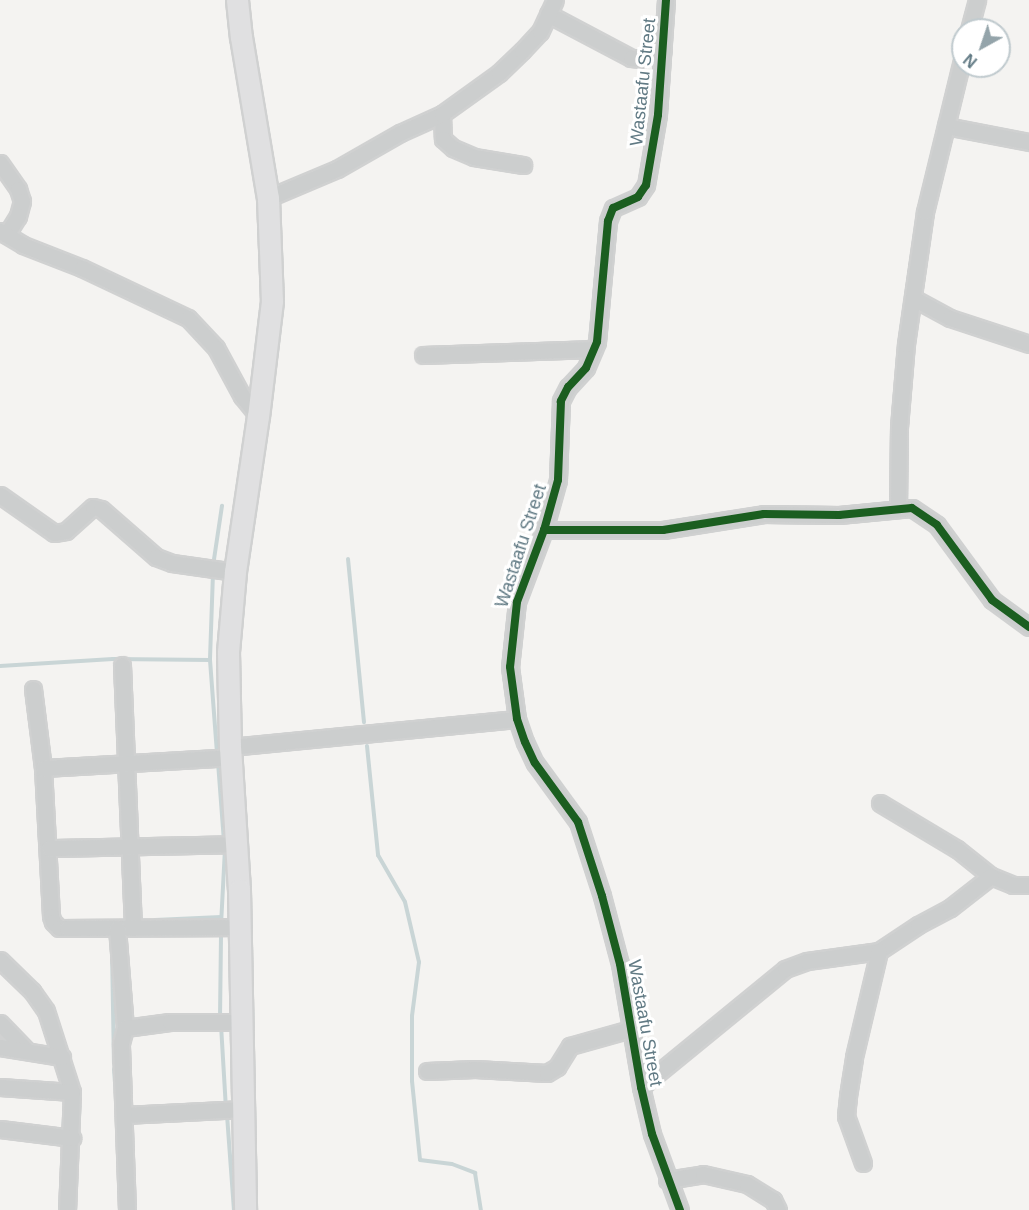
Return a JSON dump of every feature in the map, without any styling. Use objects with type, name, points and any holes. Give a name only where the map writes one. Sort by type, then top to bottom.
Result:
[{"type":"main road","points":[[237,0],[268,198],[272,301],[235,572],[228,652],[230,752],[241,927],[245,1210]]},
{"type":"street","points":[[268,198],[337,169],[400,133],[442,114],[499,72],[522,51],[540,32],[555,0]]},
{"type":"street","name":"Wastaafu Street","points":[[666,0],[658,115],[646,185],[638,197],[614,208],[608,221],[594,350],[586,368],[568,387],[561,401],[558,480],[544,530],[517,602],[510,667],[517,719],[535,763],[578,822],[603,896],[620,964],[641,1087],[652,1134],[667,1180],[680,1210]]},
{"type":"street","points":[[972,18],[977,0]]},
{"type":"street","points":[[548,14],[631,58],[641,59],[663,51]]},
{"type":"street","points":[[898,508],[899,427],[913,298],[925,212],[958,78]]},
{"type":"street","points":[[442,114],[443,139],[453,148],[474,157],[524,165]]},
{"type":"street","points":[[946,126],[1029,142]]},
{"type":"street","points":[[0,163],[18,189],[22,201],[18,216],[3,233],[23,245],[82,268],[188,318],[216,348],[242,396],[258,416]]},
{"type":"street","points":[[913,298],[950,318],[1029,344]]},
{"type":"street","points":[[423,355],[594,350]]},
{"type":"street","points":[[0,495],[54,533],[66,531],[93,507],[101,508],[156,557],[172,563],[235,572]]},
{"type":"street","points":[[544,530],[663,530],[764,514],[839,515],[912,508],[937,525],[983,590],[1029,627]]},
{"type":"street","points":[[122,665],[133,928]]},
{"type":"street","points":[[33,689],[43,768],[53,922],[59,928],[241,927]]},
{"type":"street","points":[[43,768],[230,752],[517,719]]},
{"type":"street","points":[[880,803],[957,849],[992,876],[1013,885],[1029,885]]},
{"type":"street","points":[[49,848],[237,844]]},
{"type":"street","points":[[641,1087],[785,969],[807,961],[879,951],[918,925],[950,908],[992,876]]},
{"type":"street","points":[[117,928],[125,1028],[122,1043],[127,1210]]},
{"type":"street","points":[[863,1163],[848,1125],[847,1106],[854,1057],[879,951]]},
{"type":"street","points":[[0,960],[32,990],[46,1011],[72,1092],[72,1138],[67,1210]]},
{"type":"street","points":[[125,1028],[170,1023],[241,1022]]},
{"type":"street","points":[[0,1023],[27,1051]]},
{"type":"street","points":[[427,1071],[475,1069],[547,1073],[557,1067],[570,1046],[631,1029]]},
{"type":"street","points":[[0,1047],[62,1058]]},
{"type":"street","points":[[0,1087],[72,1092]]},
{"type":"street","points":[[124,1115],[244,1109]]},
{"type":"street","points":[[0,1129],[72,1138]]},
{"type":"street","points":[[667,1180],[703,1173],[747,1184],[773,1200],[778,1210]]},
{"type":"waterway","points":[[213,566],[222,506]]},
{"type":"waterway","points":[[348,559],[364,722]]},
{"type":"waterway","points":[[213,573],[210,660],[217,754]]},
{"type":"waterway","points":[[0,666],[113,659],[210,660]]},
{"type":"waterway","points":[[367,746],[378,855],[405,902],[419,962],[412,1016],[412,1081],[420,1160],[452,1164],[475,1173],[481,1210]]},
{"type":"waterway","points":[[218,762],[224,841]]},
{"type":"waterway","points":[[221,925],[225,848]]},
{"type":"waterway","points":[[155,920],[221,917]]},
{"type":"waterway","points":[[220,1018],[221,932]]},
{"type":"waterway","points":[[112,950],[114,1063]]},
{"type":"waterway","points":[[221,1025],[226,1108]]},
{"type":"waterway","points":[[114,1069],[115,1082]]},
{"type":"waterway","points":[[227,1115],[234,1210]]},
{"type":"cycle path","points":[[666,0],[658,115],[646,185],[638,197],[613,208],[608,221],[597,342],[586,368],[568,387],[561,401],[558,480],[544,530],[517,602],[510,667],[517,719],[525,742],[535,763],[578,822],[602,896],[620,964],[641,1087],[652,1134],[680,1210]]},
{"type":"cycle path","points":[[544,530],[663,530],[764,514],[839,515],[912,508],[937,525],[992,600],[1029,627]]}]
